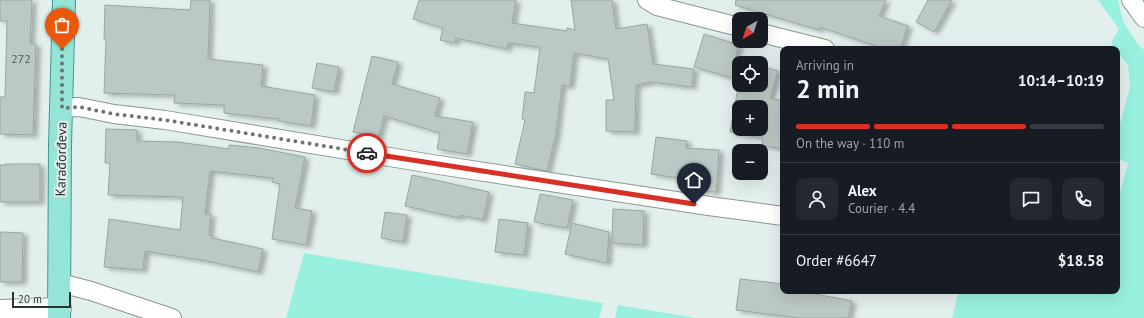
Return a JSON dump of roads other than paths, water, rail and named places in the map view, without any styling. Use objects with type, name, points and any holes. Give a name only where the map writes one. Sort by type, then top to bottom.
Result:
[{"type":"main road","name":"Karađorđeva","points":[[60,314],[64,0]]},
{"type":"street","points":[[647,0],[657,6],[732,25]]},
{"type":"street","points":[[1131,0],[1144,18]]},
{"type":"street","points":[[768,35],[813,46]]},
{"type":"street","points":[[62,108],[79,107],[114,114],[165,120],[532,179],[780,216]]},
{"type":"street","points":[[60,282],[172,318]]},
{"type":"street","points":[[0,311],[60,314]]}]
